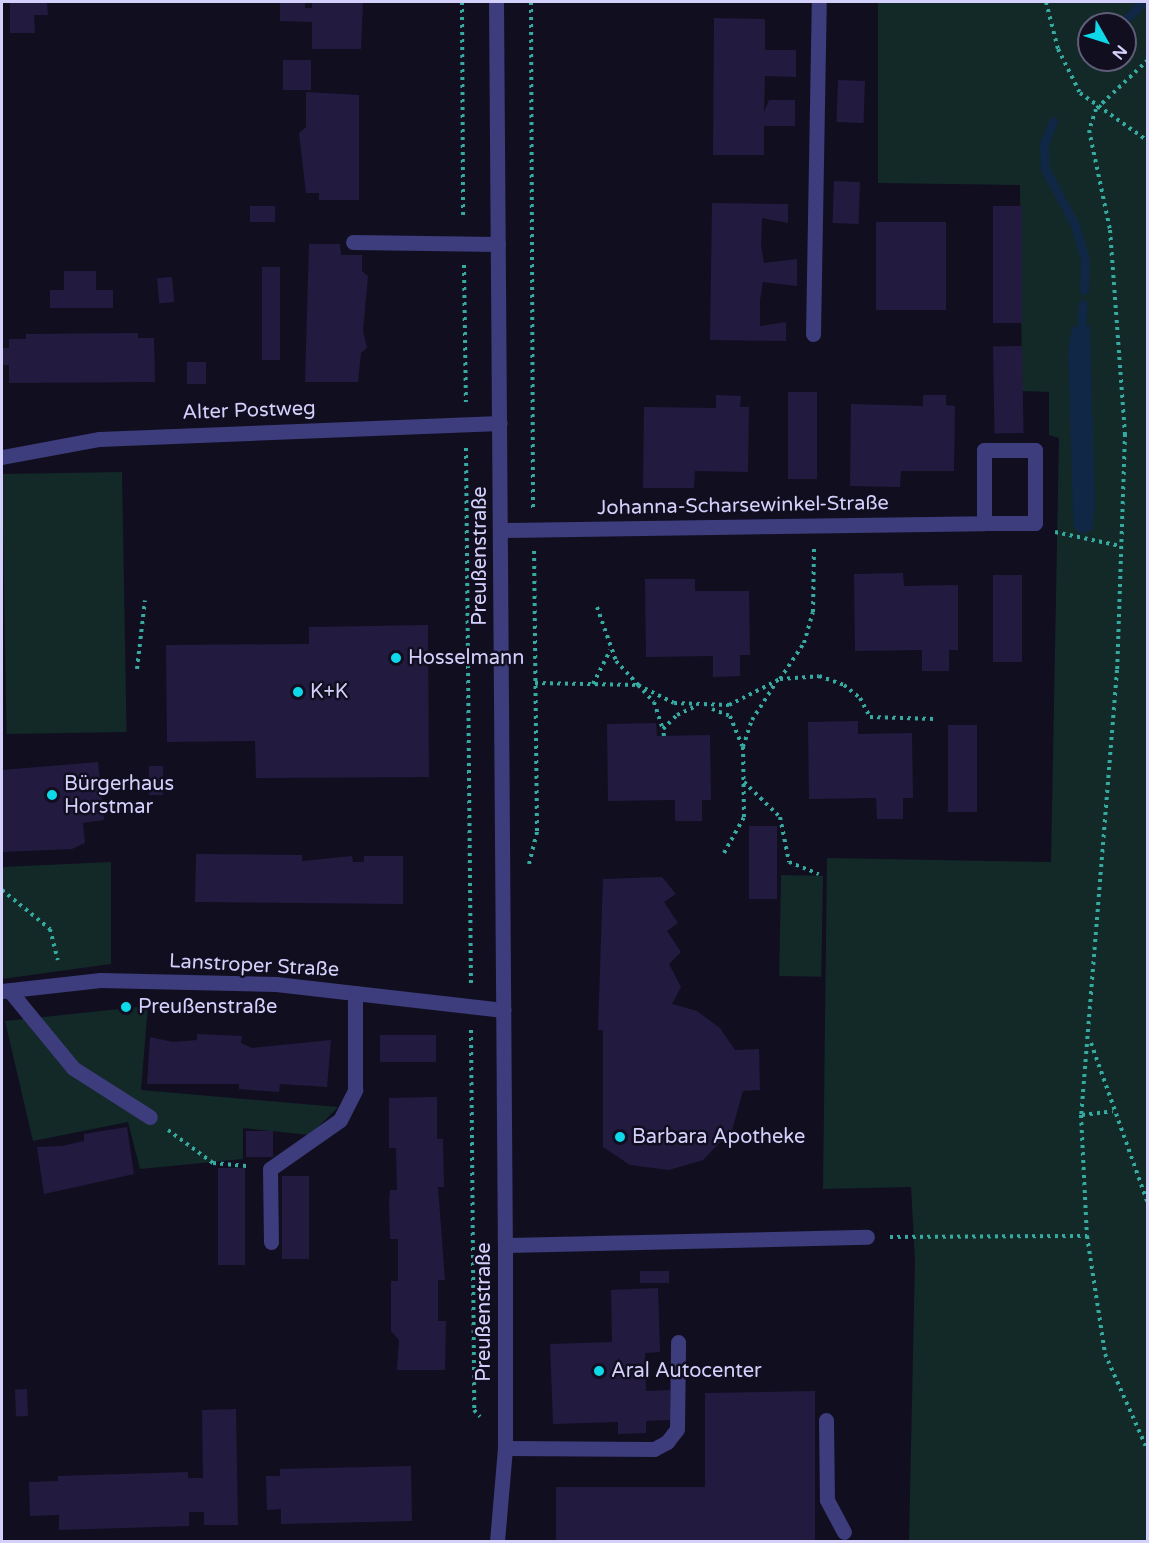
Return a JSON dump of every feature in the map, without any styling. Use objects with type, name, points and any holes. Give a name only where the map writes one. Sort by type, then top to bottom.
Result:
[{"type":"street","name":"Preußenstraße","points":[[496,2],[506,1245],[505,1448],[497,1542]]},
{"type":"street","points":[[813,334],[819,2]]},
{"type":"street","points":[[353,242],[464,246],[498,244]]},
{"type":"street","name":"Alter Postweg","points":[[2,457],[109,438],[500,423]]},
{"type":"street","points":[[984,523],[984,450],[1035,450],[1035,523]]},
{"type":"street","name":"Johanna-Scharsewinkel-Straße","points":[[501,530],[1035,523]]},
{"type":"street","name":"Lanstroper Straße","points":[[5,990],[63,982],[276,984],[504,1010]]},
{"type":"street","points":[[5,990],[73,1068],[150,1117]]},
{"type":"street","points":[[271,1242],[270,1169],[340,1120],[356,1090],[355,993]]},
{"type":"street","points":[[506,1245],[867,1238]]},
{"type":"street","points":[[505,1448],[654,1449],[667,1442],[676,1429],[678,1342]]},
{"type":"street","points":[[826,1420],[827,1500],[844,1532]]},
{"type":"path","points":[[462,2],[471,974]]},
{"type":"path","points":[[529,870],[537,831],[533,530],[531,2]]},
{"type":"path","points":[[1046,2],[1058,49],[1080,93],[1096,109],[1148,141]]},
{"type":"path","points":[[1148,60],[1096,109],[1089,130],[1110,230],[1125,434],[1121,546],[1090,1042],[1082,1115],[1087,1236],[1105,1354],[1148,1451]]},
{"type":"path","points":[[1035,523],[1070,538],[1121,546]]},
{"type":"path","points":[[724,854],[728,840],[740,831],[744,782],[743,747],[752,720],[804,643],[813,612],[814,526]]},
{"type":"path","points":[[136,669],[145,600]]},
{"type":"path","points":[[597,607],[610,649],[654,702],[664,736]]},
{"type":"path","points":[[593,684],[610,649]]},
{"type":"path","points":[[709,708],[756,695],[780,679],[819,676],[844,685],[860,699],[870,717],[935,719]]},
{"type":"path","points":[[535,683],[638,685],[674,703],[709,708],[730,716],[743,747]]},
{"type":"path","points":[[663,729],[696,706]]},
{"type":"path","points":[[744,782],[780,817],[789,862],[819,874]]},
{"type":"path","points":[[2,890],[50,929],[63,982]]},
{"type":"path","points":[[471,1019],[474,1410]]},
{"type":"path","points":[[1090,1042],[1148,1204]]},
{"type":"path","points":[[1082,1115],[1113,1111]]},
{"type":"path","points":[[150,1117],[213,1163],[270,1169]]},
{"type":"path","points":[[867,1238],[1087,1236]]},
{"type":"green space","points":[[878,2],[1147,2],[1147,1541],[909,1541],[915,1260],[911,1187],[823,1189],[827,858],[1051,862],[1059,438],[1049,435],[1049,392],[1022,391],[1020,185],[878,183]]},
{"type":"green space","points":[[122,472],[127,732],[7,734],[2,474]]},
{"type":"green space","points":[[111,862],[111,964],[2,979],[2,867]]},
{"type":"green space","points":[[781,875],[823,876],[821,977],[779,976]]},
{"type":"green space","points":[[148,1006],[141,1090],[338,1107],[310,1135],[243,1128],[243,1159],[140,1169],[128,1122],[33,1141],[5,1021]]},
{"type":"water","points":[[1090,326],[1095,505],[1092,530],[1081,534],[1074,528],[1068,351],[1072,327]]},
{"type":"building","points":[[10,2],[47,2],[48,15],[34,15],[35,33],[10,33]]},
{"type":"building","points":[[280,2],[305,2],[305,8],[312,8],[312,2],[363,2],[361,49],[312,49],[312,22],[280,21]]},
{"type":"building","points":[[714,18],[765,19],[765,50],[796,50],[796,77],[765,76],[764,112],[769,100],[795,100],[795,126],[764,126],[764,155],[713,155]]},
{"type":"building","points":[[283,60],[311,60],[311,90],[283,90]]},
{"type":"building","points":[[838,80],[865,81],[864,123],[837,122]]},
{"type":"building","points":[[306,92],[359,95],[359,200],[319,200],[319,193],[306,193],[299,133],[306,127]]},
{"type":"building","points":[[834,181],[860,182],[859,224],[833,223]]},
{"type":"building","points":[[712,203],[788,204],[788,223],[762,218],[761,245],[764,263],[797,259],[797,286],[763,282],[760,300],[760,326],[786,322],[786,341],[710,340]]},
{"type":"building","points":[[250,206],[275,206],[275,222],[250,222]]},
{"type":"building","points":[[993,206],[1022,206],[1022,323],[993,323]]},
{"type":"building","points":[[876,222],[946,222],[946,310],[876,310]]},
{"type":"building","points":[[309,244],[340,244],[341,255],[362,255],[362,271],[368,276],[363,331],[367,348],[361,353],[358,382],[305,382]]},
{"type":"building","points":[[262,267],[280,267],[280,360],[262,360]]},
{"type":"building","points":[[64,271],[96,271],[96,290],[113,290],[113,308],[50,308],[50,290],[64,290]]},
{"type":"building","points":[[172,277],[174,302],[159,303],[157,278]]},
{"type":"building","points":[[138,333],[138,338],[154,338],[155,382],[9,383],[9,365],[2,365],[2,348],[9,348],[9,339],[26,339],[26,334]]},
{"type":"building","points":[[1022,346],[1024,433],[995,433],[993,347]]},
{"type":"building","points":[[187,362],[206,362],[206,384],[187,384]]},
{"type":"building","points":[[788,392],[817,392],[817,479],[788,479]]},
{"type":"building","points":[[716,395],[741,396],[740,407],[749,407],[748,472],[695,471],[694,488],[643,488],[644,407],[716,408]]},
{"type":"building","points":[[923,395],[946,395],[946,405],[955,406],[954,471],[901,471],[900,487],[850,486],[851,404],[923,406]]},
{"type":"building","points":[[903,573],[904,586],[958,585],[958,650],[949,650],[949,671],[922,671],[922,650],[855,651],[854,574]]},
{"type":"building","points":[[993,575],[1022,575],[1022,662],[993,662]]},
{"type":"building","points":[[645,579],[695,579],[695,591],[749,591],[750,655],[740,655],[740,676],[713,677],[713,656],[646,657]]},
{"type":"building","name":"K+K","points":[[428,625],[429,777],[256,778],[255,741],[167,742],[166,645],[309,644],[309,627]]},
{"type":"building","points":[[858,721],[858,734],[912,733],[913,798],[903,798],[903,819],[877,819],[876,798],[809,799],[808,722]]},
{"type":"building","points":[[656,723],[657,736],[710,735],[711,800],[702,800],[702,821],[675,821],[675,800],[608,801],[607,724]]},
{"type":"building","points":[[948,725],[977,725],[977,812],[948,812]]},
{"type":"building","name":"Bürgerhaus Horstmar","points":[[98,762],[104,820],[83,823],[85,843],[72,849],[2,852],[2,770]]},
{"type":"building","points":[[149,766],[163,766],[163,795],[149,795]]},
{"type":"building","points":[[749,826],[777,826],[777,899],[749,899]]},
{"type":"building","points":[[196,854],[302,855],[302,861],[352,856],[353,862],[364,862],[364,856],[403,856],[403,904],[195,902]]},
{"type":"building","points":[[662,877],[676,894],[664,902],[678,923],[667,931],[681,952],[669,964],[681,987],[672,1004],[697,1011],[720,1028],[735,1050],[759,1049],[760,1090],[743,1091],[732,1130],[703,1160],[669,1170],[630,1165],[603,1147],[603,1030],[598,1030],[603,879]]},
{"type":"building","points":[[197,1034],[242,1036],[241,1043],[252,1048],[331,1040],[327,1087],[280,1084],[279,1092],[239,1089],[239,1084],[147,1084],[150,1037],[173,1042],[197,1040]]},
{"type":"building","points":[[380,1035],[436,1035],[436,1062],[380,1062]]},
{"type":"building","points":[[437,1097],[437,1139],[443,1139],[444,1187],[438,1187],[445,1280],[438,1280],[438,1321],[446,1321],[445,1370],[397,1370],[399,1340],[391,1331],[391,1281],[398,1281],[398,1239],[390,1239],[389,1202],[390,1190],[397,1190],[396,1148],[389,1148],[389,1098]]},
{"type":"building","points":[[127,1127],[134,1174],[44,1194],[37,1147],[62,1146],[84,1141],[84,1134]]},
{"type":"building","points":[[246,1131],[273,1131],[273,1157],[246,1157]]},
{"type":"building","points":[[218,1168],[245,1168],[245,1265],[218,1265]]},
{"type":"building","points":[[282,1176],[309,1176],[309,1259],[282,1259]]},
{"type":"building","points":[[640,1271],[669,1271],[669,1283],[640,1283]]},
{"type":"building","name":"Aral Autocenter","points":[[658,1288],[660,1352],[645,1353],[646,1391],[670,1390],[671,1420],[646,1421],[646,1433],[618,1434],[618,1422],[553,1424],[550,1344],[612,1342],[611,1290]]},
{"type":"building","points":[[15,1389],[27,1389],[28,1416],[16,1416]]},
{"type":"building","points":[[815,1391],[815,1542],[556,1540],[556,1487],[705,1487],[705,1393]]},
{"type":"building","points":[[236,1409],[238,1525],[204,1525],[204,1512],[189,1512],[189,1526],[59,1530],[59,1515],[30,1516],[29,1482],[58,1481],[58,1476],[188,1472],[188,1478],[203,1478],[202,1410]]},
{"type":"building","points":[[411,1466],[412,1521],[281,1524],[281,1509],[267,1510],[266,1476],[280,1476],[280,1469]]},
{"type":"waterway","points":[[1133,12],[1143,2]]},
{"type":"waterway","points":[[1053,121],[1044,144],[1045,169],[1075,225],[1085,261],[1084,290]]},
{"type":"waterway","points":[[1081,326],[1083,304]]},
{"type":"place","name":"Hosselmann","points":[[396,658]]},
{"type":"place","name":"K+K","points":[[298,692]]},
{"type":"place","name":"Bürgerhaus Horstmar","points":[[52,795]]},
{"type":"place","name":"Preußenstraße","points":[[126,1007]]},
{"type":"place","name":"Barbara Apotheke","points":[[620,1137]]},
{"type":"place","name":"Aral Autocenter","points":[[599,1371]]}]
